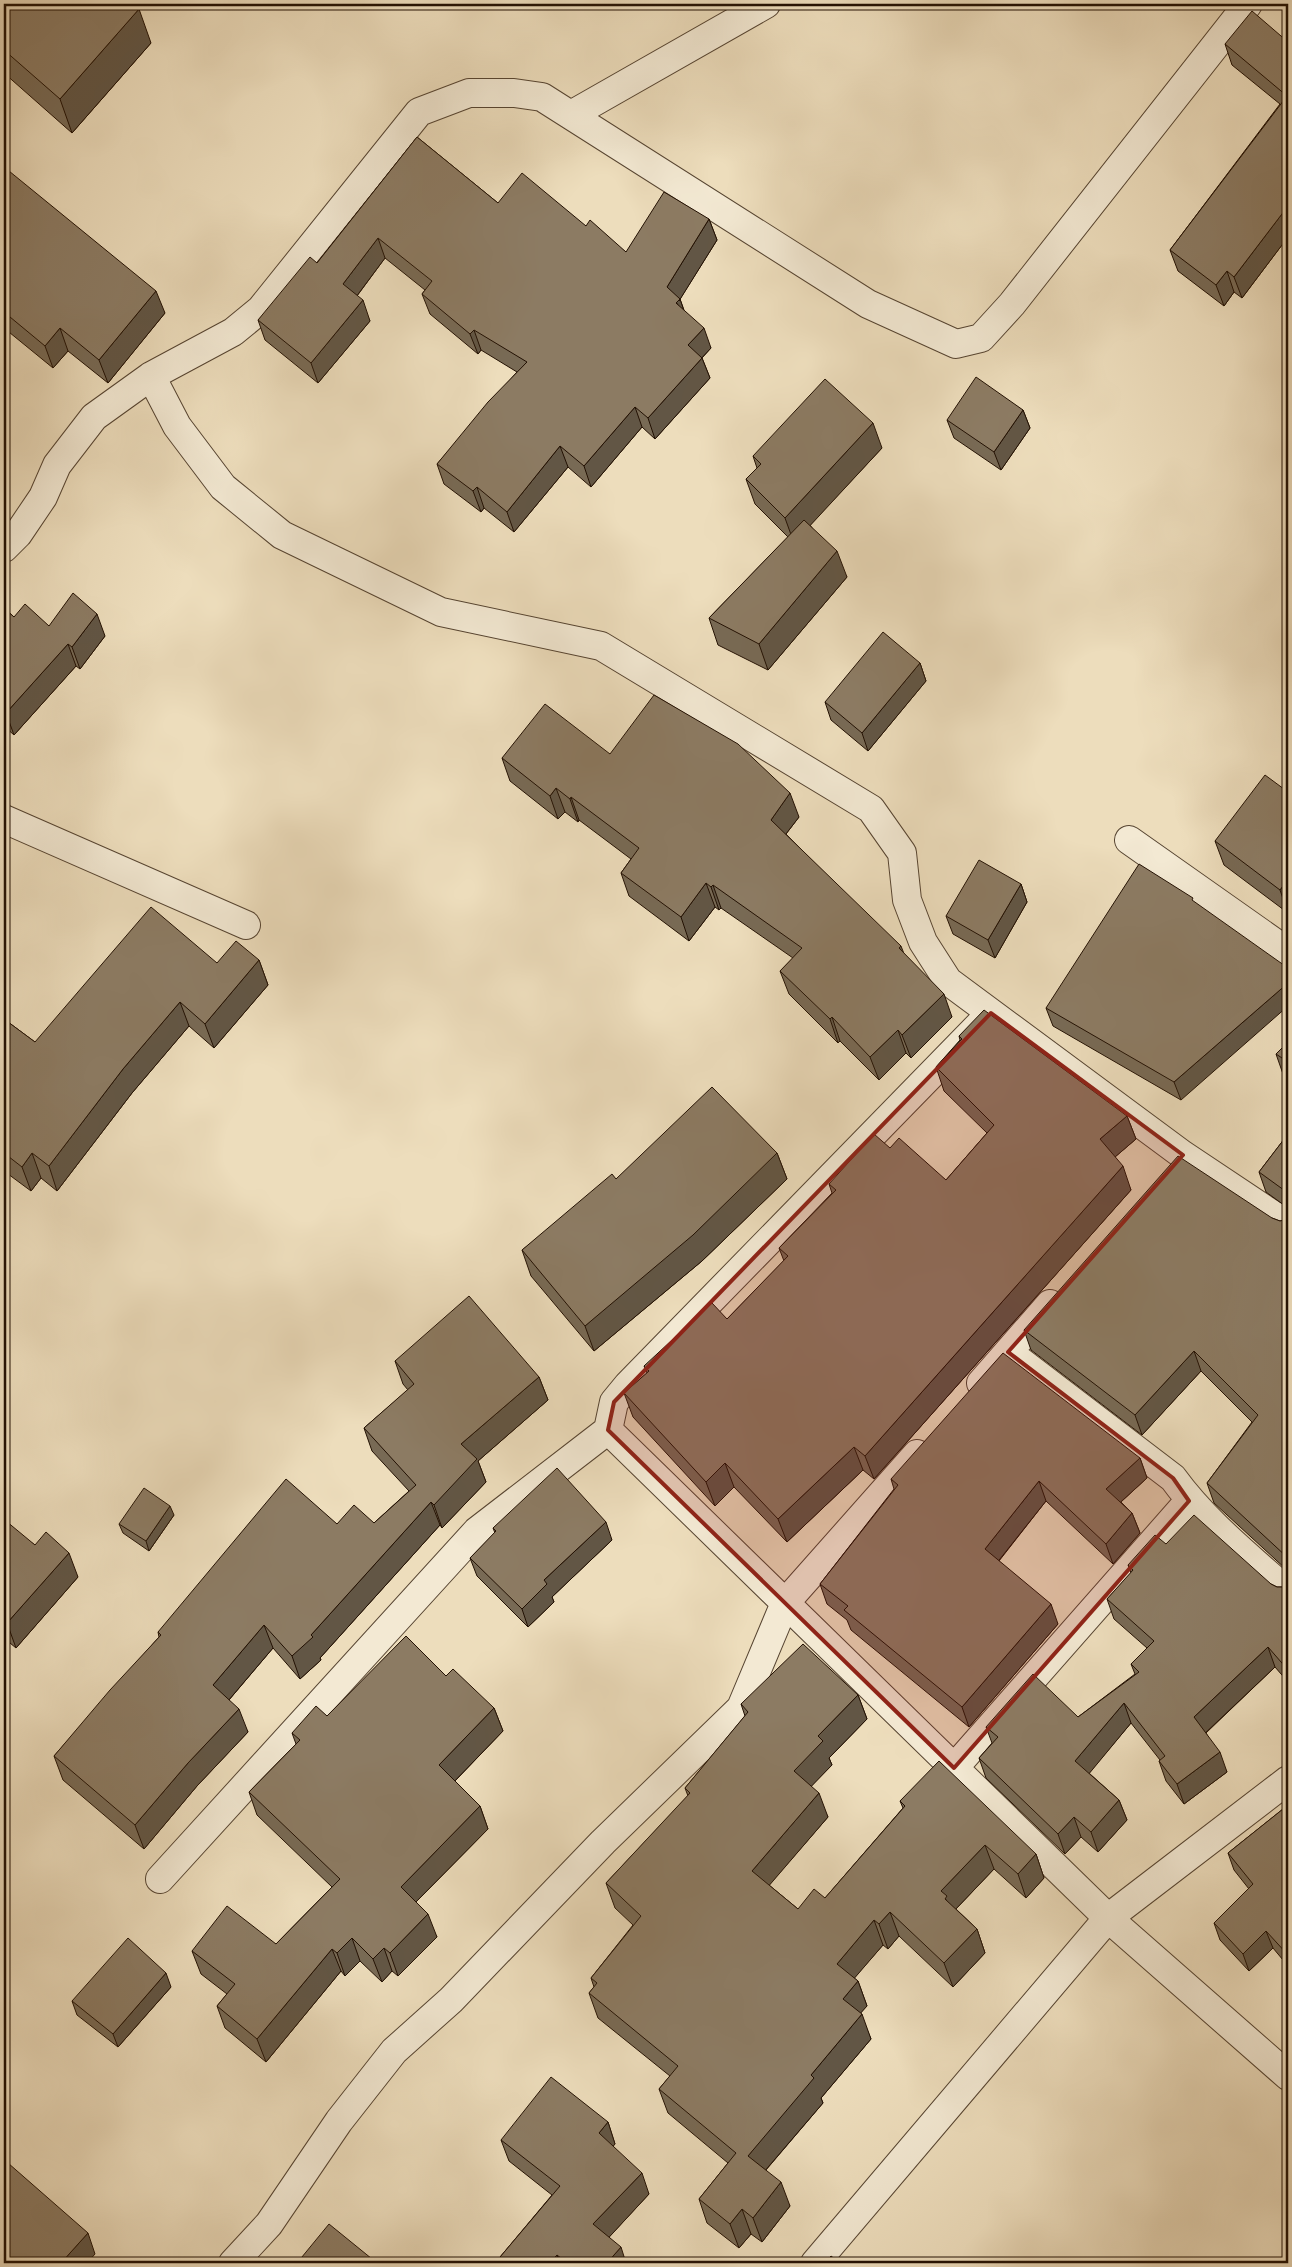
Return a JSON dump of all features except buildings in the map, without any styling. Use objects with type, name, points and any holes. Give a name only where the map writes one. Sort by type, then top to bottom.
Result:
[{"type":"street","points":[[571,115],[766,4]]},
{"type":"street","points":[[4,548],[18,534],[43,497],[57,465],[94,417],[151,376],[233,332],[261,309],[419,112],[469,93],[514,92],[542,97],[868,304],[956,344],[981,338],[1012,304],[1248,4]]},
{"type":"street","points":[[151,376],[177,426],[224,487],[282,535],[441,612],[601,646],[871,810],[902,854],[907,900],[923,942],[948,981],[1183,1155],[1288,1225]]},
{"type":"street","points":[[4,818],[246,925]]},
{"type":"street","points":[[1129,840],[1288,952]]},
{"type":"street","points":[[160,1879],[477,1531],[608,1430],[614,1402],[628,1385],[991,1013]]},
{"type":"street","points":[[1163,1177],[1183,1155]]},
{"type":"street","points":[[962,1404],[1066,1286]]},
{"type":"street","points":[[1008,1352],[1173,1478],[1189,1501],[1207,1520],[1288,1592]]},
{"type":"street","points":[[608,1430],[1108,1918],[1288,2076]]},
{"type":"street","points":[[233,2263],[269,2224],[339,2121],[394,2051],[451,2000],[603,1842],[741,1708],[785,1603],[936,1433]]},
{"type":"street","points":[[954,1768],[1189,1501]]},
{"type":"street","points":[[815,2263],[1108,1918],[1288,1780]]},
{"type":"highlighted area","points":[[991,1013],[1183,1155],[1008,1352],[1173,1478],[1189,1501],[954,1768],[608,1430],[614,1402]]}]
